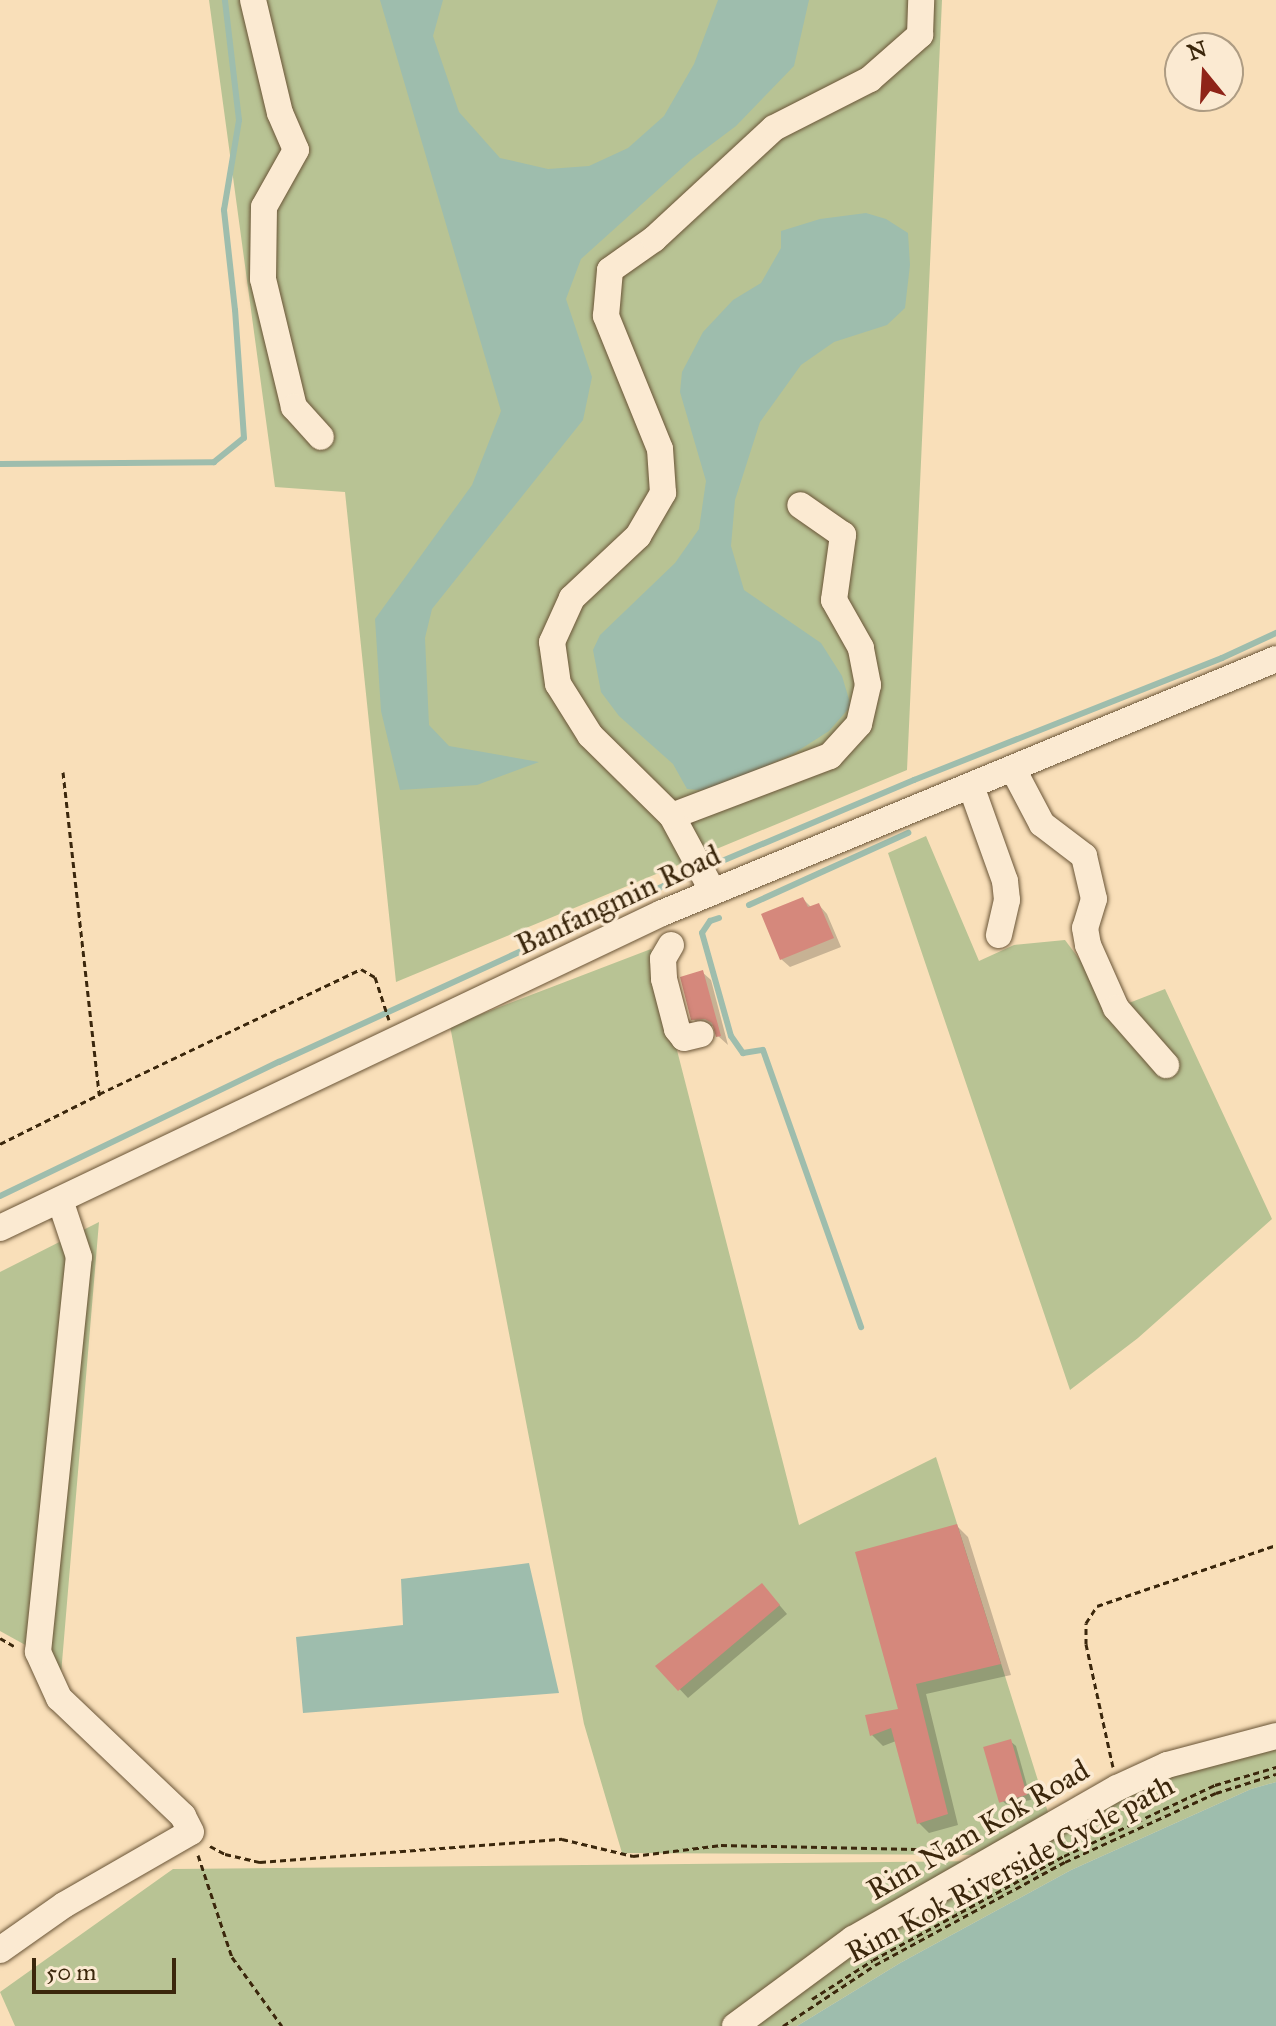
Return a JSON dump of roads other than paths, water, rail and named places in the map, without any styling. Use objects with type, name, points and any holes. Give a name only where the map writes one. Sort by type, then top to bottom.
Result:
[{"type":"street","points":[[253,0],[280,113],[296,150],[264,207],[263,279],[294,407],[321,437]]},
{"type":"street","points":[[712,890],[672,816],[590,735],[558,684],[552,642],[572,598],[638,536],[663,493],[660,449],[606,316],[610,270],[654,239],[774,128],[870,79],[920,35],[921,0]]},
{"type":"street","points":[[672,816],[830,756],[859,724],[868,685],[861,648],[834,600],[843,535],[800,505]]},
{"type":"street","name":"Banfangmin Road","points":[[0,1228],[712,890],[1276,659]]},
{"type":"street","points":[[1013,769],[1042,824],[1084,856],[1094,899],[1085,928],[1088,945],[1116,1008],[1166,1065]]},
{"type":"street","points":[[971,786],[1005,881],[1007,900],[999,935]]},
{"type":"street","points":[[662,913],[679,976]]},
{"type":"street","points":[[671,945],[663,959],[664,979],[677,1029],[684,1038],[701,1034]]},
{"type":"street","points":[[0,1950],[64,1905],[191,1832],[183,1816],[59,1698],[38,1652],[79,1257],[60,1200]]},
{"type":"street","name":"Rim Nam Kok Road","points":[[735,2026],[853,1939],[1117,1788],[1167,1765],[1276,1736]]},
{"type":"waterway","points":[[0,464],[214,462],[244,438],[224,210],[239,120],[225,0]]},
{"type":"waterway","points":[[715,864],[914,780],[1222,658],[1276,633]]},
{"type":"waterway","points":[[749,905],[908,833]]},
{"type":"waterway","points":[[0,1196],[279,1062],[686,876]]},
{"type":"waterway","points":[[719,918],[710,921],[702,933],[731,1036],[743,1053],[763,1050],[861,1327]]}]
